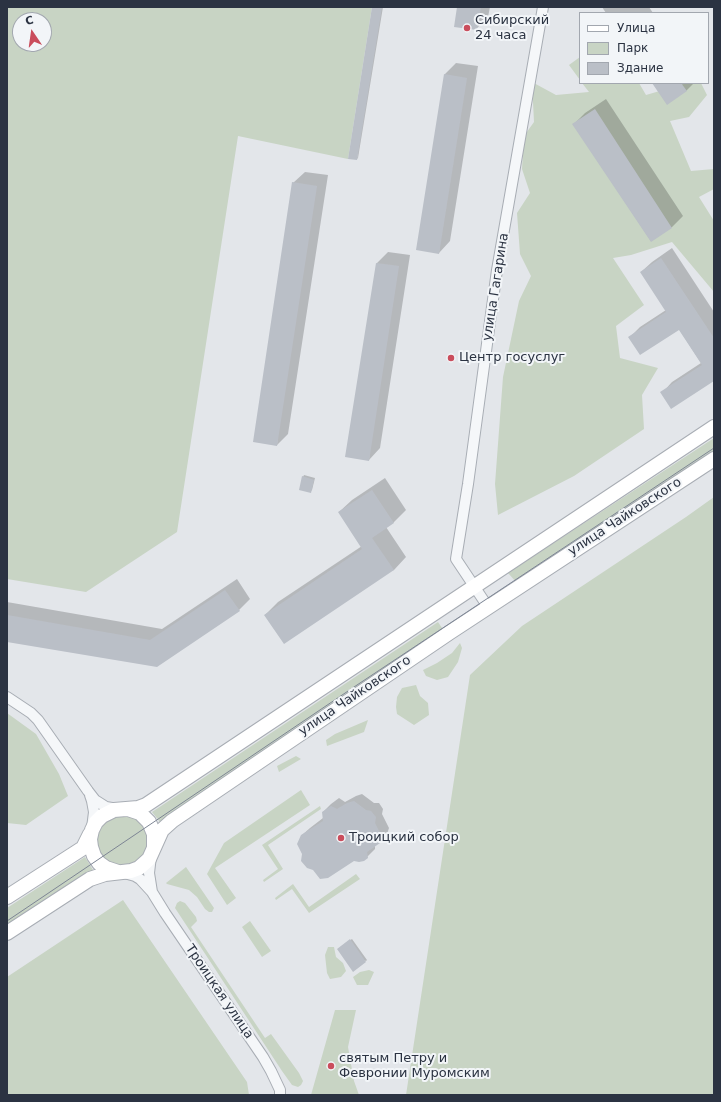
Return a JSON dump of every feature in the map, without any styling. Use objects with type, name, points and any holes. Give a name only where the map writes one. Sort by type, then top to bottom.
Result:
[{"type":"main road","name":"улица Чайковского","points":[[123,809],[138,808],[146,805],[714,427]]},
{"type":"main road","name":"улица Чайковского","points":[[7,933],[90,879],[105,874],[120,873],[139,868],[146,862],[152,853],[160,834],[172,821],[488,607],[714,459]]},
{"type":"main road","points":[[7,898],[83,848],[91,836],[96,822],[109,811],[123,809],[140,813],[151,826],[155,838],[152,853]]},
{"type":"main road","points":[[91,836],[94,856],[106,868],[120,873]]},
{"type":"street","name":"улица Гагарина","points":[[488,607],[456,559],[468,484],[497,270],[543,7]]},
{"type":"street","points":[[7,697],[31,713],[38,720],[95,800],[103,806],[109,808],[123,809]]},
{"type":"street","points":[[88,791],[94,812],[91,836]]},
{"type":"street","points":[[152,853],[149,873],[152,892]]},
{"type":"street","points":[[120,873],[131,875],[140,879],[152,892]]},
{"type":"street","name":"Троицкая улица","points":[[152,892],[263,1057],[280,1090],[280,1095]]},
{"type":"green space","points":[[7,7],[372,7],[348,159],[238,136],[177,532],[86,592],[7,579]]},
{"type":"green space","points":[[579,58],[579,79],[569,65]]},
{"type":"green space","points":[[532,82],[556,95],[589,92],[583,84],[640,84],[646,95],[684,84],[702,84],[707,95],[689,117],[670,121],[691,171],[714,169],[714,189],[699,197],[714,221],[714,292],[672,242],[631,255],[613,258],[644,305],[616,326],[620,358],[658,368],[642,395],[644,429],[574,476],[498,515],[495,484],[503,377],[519,301],[531,276],[520,254],[517,213],[530,193],[522,169],[524,136],[534,122]]},
{"type":"green space","points":[[714,438],[714,453],[517,583],[508,573]]},
{"type":"green space","points":[[714,497],[714,1095],[406,1095],[470,675],[522,626]]},
{"type":"green space","points":[[438,622],[444,631],[160,822],[152,812]]},
{"type":"green space","points":[[460,643],[462,648],[458,662],[448,677],[437,680],[426,676],[423,670],[452,653]]},
{"type":"green space","points":[[416,685],[420,696],[428,703],[429,715],[414,725],[397,714],[396,707],[397,697],[402,688]]},
{"type":"green space","points":[[7,713],[36,734],[59,774],[68,796],[26,825],[7,823]]},
{"type":"green space","points":[[368,720],[364,732],[327,746],[326,740],[335,734]]},
{"type":"green space","points":[[296,756],[301,759],[279,772],[277,766]]},
{"type":"green space","points":[[301,790],[310,805],[215,868],[236,898],[227,905],[207,874],[224,843]]},
{"type":"green space","points":[[320,806],[321,809],[268,845],[283,869],[264,882],[263,880],[278,869],[262,845]]},
{"type":"green space","points":[[122,811],[146,824],[149,852],[127,869],[101,860],[94,833],[96,828]]},
{"type":"green space","points":[[85,857],[93,870],[7,927],[7,908]]},
{"type":"green space","points":[[186,867],[214,908],[212,912],[205,909],[197,897],[189,890],[166,883]]},
{"type":"green space","points":[[356,874],[360,879],[309,913],[292,889],[276,900],[275,898],[293,884],[309,907]]},
{"type":"green space","points":[[123,900],[247,1082],[249,1095],[7,1095],[7,977]]},
{"type":"green space","points":[[180,901],[185,903],[196,917],[197,921],[191,927],[265,1038],[271,1034],[299,1073],[303,1081],[298,1087],[292,1085],[282,1071],[175,908],[177,903]]},
{"type":"green space","points":[[250,921],[271,951],[262,957],[242,927]]},
{"type":"green space","points":[[328,947],[334,947],[336,957],[343,963],[346,971],[341,977],[330,979],[327,973],[325,955]]},
{"type":"green space","points":[[369,970],[374,972],[368,985],[357,985],[353,977],[360,972]]},
{"type":"green space","points":[[335,1010],[356,1010],[348,1047],[354,1081],[359,1095],[311,1095]]},
{"type":"building","points":[[372,7],[382,7],[357,160],[348,159]]},
{"type":"building","points":[[457,7],[481,7],[477,30],[454,27]]},
{"type":"building","points":[[444,74],[467,78],[439,254],[416,250]]},
{"type":"building","points":[[653,84],[682,84],[687,91],[667,105]]},
{"type":"building","points":[[595,109],[672,228],[651,242],[572,124]]},
{"type":"building","points":[[292,182],[317,186],[277,446],[253,442]]},
{"type":"building","points":[[661,258],[714,338],[714,381],[671,409],[660,392],[702,365],[679,330],[640,355],[628,337],[666,312],[640,272]]},
{"type":"building","points":[[376,263],[399,266],[369,461],[345,457]]},
{"type":"building","points":[[302,476],[314,480],[311,493],[299,490]]},
{"type":"building","points":[[372,490],[394,523],[372,538],[394,570],[284,644],[264,615],[362,549],[338,512]]},
{"type":"building","points":[[225,590],[240,611],[157,667],[7,642],[7,615],[150,640]]},
{"type":"building","points":[[354,801],[366,810],[371,811],[376,817],[375,823],[382,837],[380,843],[367,852],[368,858],[364,861],[354,861],[328,878],[320,879],[313,870],[307,868],[301,861],[302,854],[297,844],[301,835],[323,821],[322,812],[331,806],[337,809]]},
{"type":"building","points":[[350,939],[366,962],[353,972],[337,949]]},
{"type":"tram line","points":[[7,921],[354,687],[714,448]]},
{"type":"place","name":"Сибирский 24 часа","points":[[467,28]]},
{"type":"place","name":"Центр госуслуг","points":[[451,358]]},
{"type":"place","name":"Троицкий собор","points":[[341,838]]},
{"type":"place","name":"святым Петру и Февронии Муромским","points":[[331,1066]]}]
